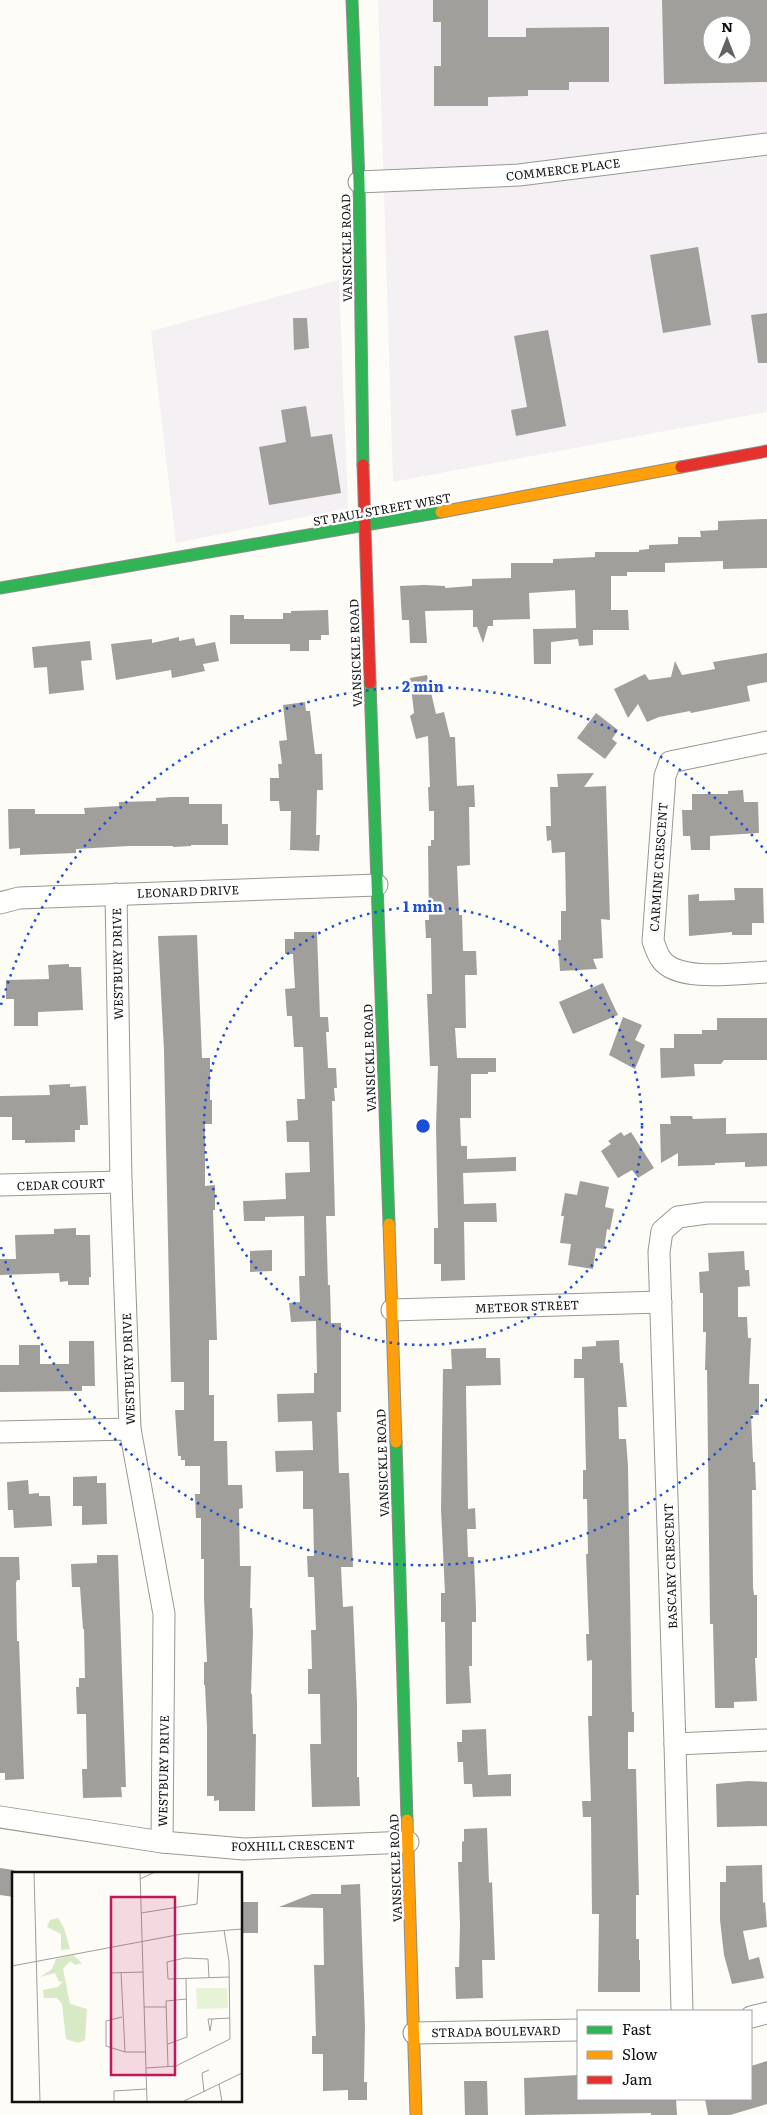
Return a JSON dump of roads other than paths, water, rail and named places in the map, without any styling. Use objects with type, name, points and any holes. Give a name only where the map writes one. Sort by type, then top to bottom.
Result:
[{"type":"street","name":"VANSICKLE ROAD","points":[[352,0],[359,182],[364,526],[392,1310],[416,2115]]},
{"type":"street","name":"COMMERCE PLACE","points":[[359,182],[519,175],[767,144]]},
{"type":"street","name":"ST PAUL STREET WEST","points":[[0,588],[364,526],[767,451]]},
{"type":"street","name":"CARMINE CRESCENT","points":[[767,742],[670,762],[665,776],[653,941],[661,960],[677,971],[696,974],[767,972]]},
{"type":"street","name":"LEONARD DRIVE","points":[[0,902],[19,898],[377,885]]},
{"type":"street","name":"WESTBURY DRIVE","points":[[116,894],[121,1182],[130,1429],[164,1614],[162,1842]]},
{"type":"street","name":"CEDAR COURT","points":[[0,1185],[121,1182]]},
{"type":"street","name":"BASCARY CRESCENT","points":[[682,2010],[659,1252],[662,1231],[678,1217],[707,1214],[767,1213]]},
{"type":"street","name":"METEOR STREET","points":[[392,1310],[662,1302]]},
{"type":"street","points":[[0,1432],[130,1429]]},
{"type":"street","points":[[675,1744],[767,1740]]},
{"type":"street","name":"FOXHILL CRESCENT","points":[[0,1816],[162,1842],[244,1849],[408,1842]]},
{"type":"street","points":[[752,2017],[767,2014]]},
{"type":"street","name":"STRADA BOULEVARD","points":[[414,2033],[577,2030]]}]
